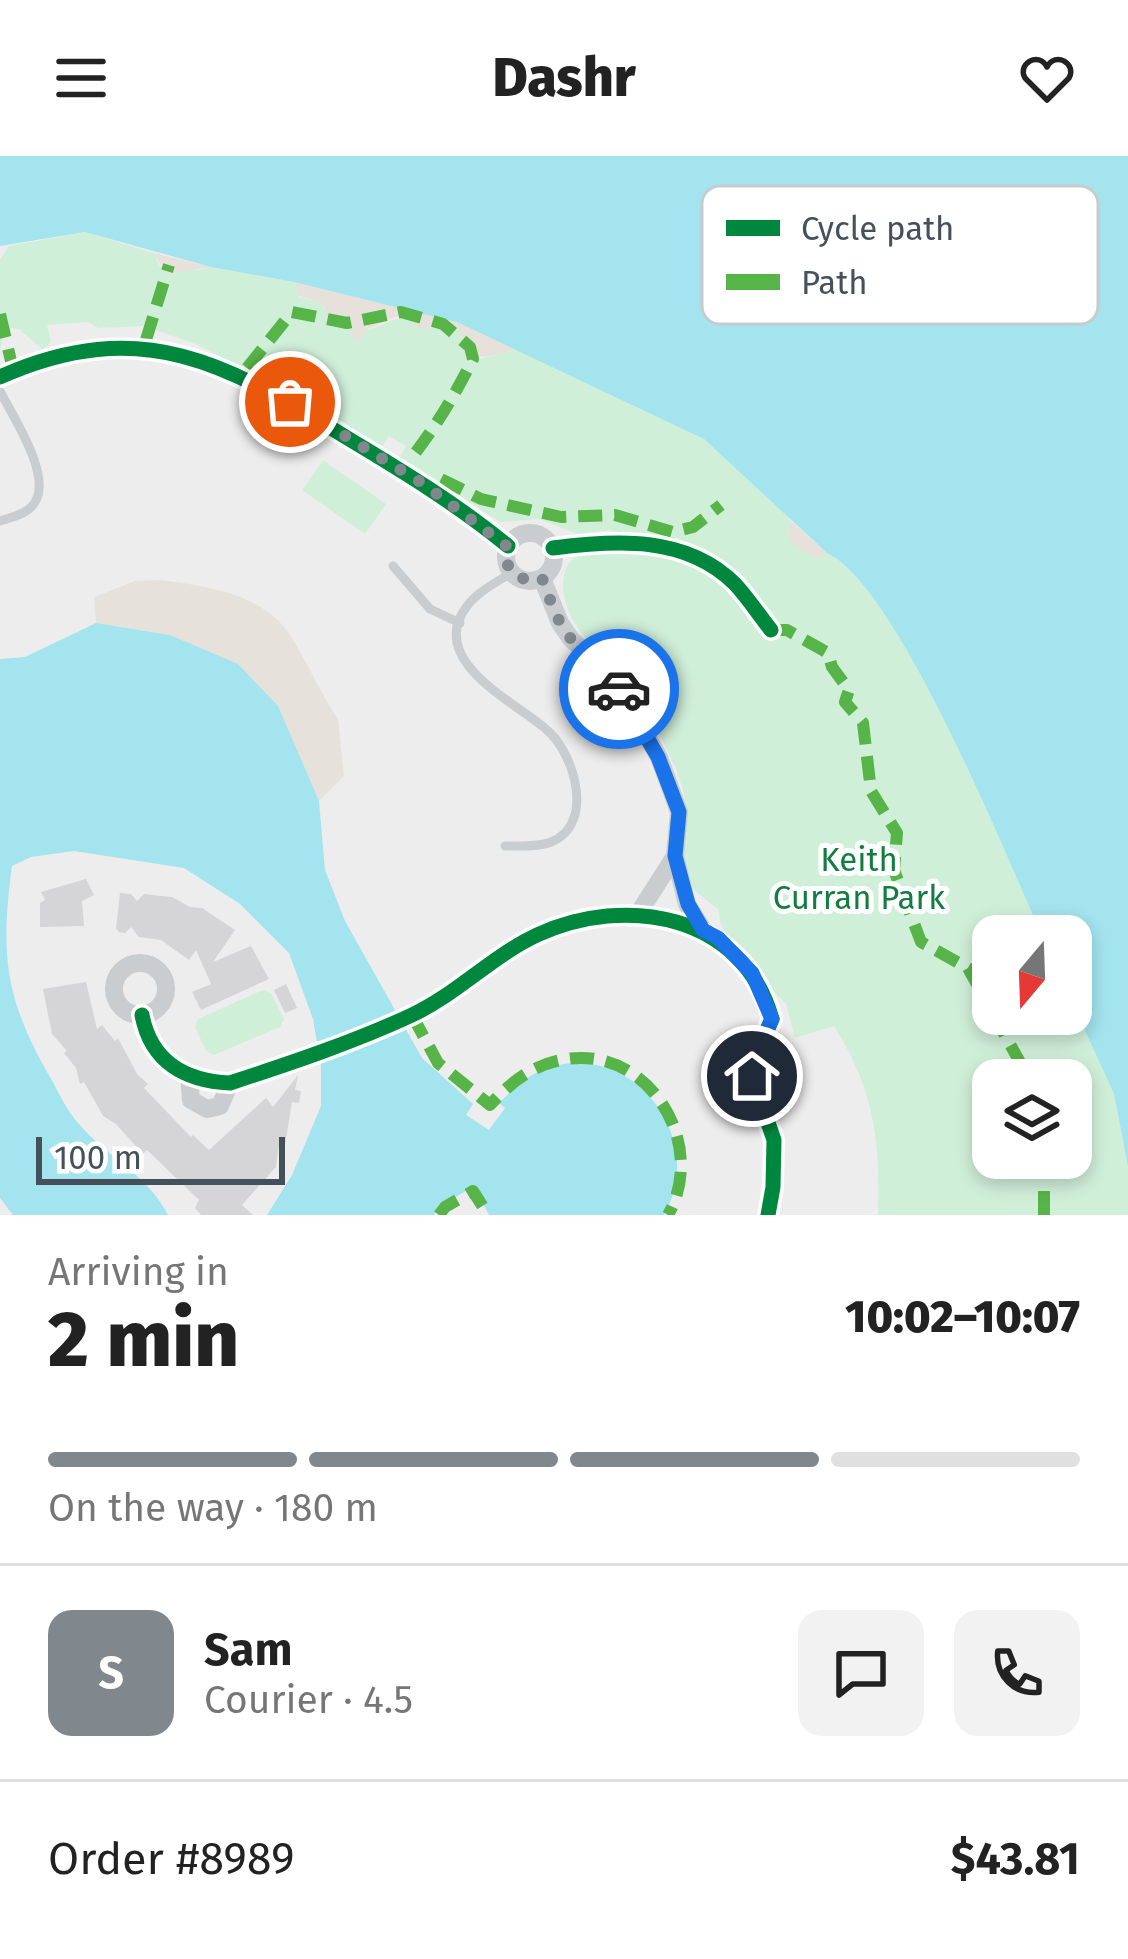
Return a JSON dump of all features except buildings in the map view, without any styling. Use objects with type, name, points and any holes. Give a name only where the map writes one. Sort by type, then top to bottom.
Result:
[{"type":"street","points":[[0,377],[33,363],[95,351],[140,349],[187,355],[235,372],[290,402],[422,483],[508,547]]},
{"type":"street","points":[[527,532],[542,536],[553,548],[552,568],[542,578],[529,581],[511,573],[508,547],[527,532]]},
{"type":"street","points":[[553,548],[613,540],[672,550],[733,582],[771,630]]},
{"type":"street","points":[[542,578],[560,623],[610,675],[658,757],[679,812],[675,856],[688,904],[703,930]]},
{"type":"street","points":[[638,914],[675,856]]},
{"type":"street","points":[[142,1015],[155,1049],[168,1064],[189,1076],[230,1083],[412,1015],[531,938],[595,917],[638,914],[703,930],[718,938],[752,973],[772,1019],[753,1062],[752,1076],[774,1140],[768,1215]]},
{"type":"lane","points":[[0,391],[40,477],[37,500],[25,512],[0,521]]},
{"type":"lane","points":[[393,566],[430,609],[460,623]]},
{"type":"lane","points":[[505,846],[551,842],[563,833],[576,807],[577,788],[567,756],[550,732],[477,678],[460,652],[465,607],[511,573]]},
{"type":"green space","name":"Keith Curran Park","points":[[85,232],[154,253],[160,267],[211,267],[294,282],[299,297],[318,301],[342,327],[363,330],[401,318],[421,330],[457,321],[481,359],[517,349],[704,439],[784,510],[791,521],[788,534],[816,558],[827,553],[855,576],[917,668],[1033,915],[972,915],[972,1035],[1087,1035],[1114,1094],[1128,1167],[1128,1215],[878,1215],[872,1117],[848,1050],[834,1026],[795,1038],[786,1004],[743,961],[720,923],[719,910],[684,882],[686,807],[671,758],[647,713],[591,647],[568,610],[563,591],[569,564],[625,534],[609,530],[577,534],[539,519],[500,522],[400,457],[406,446],[389,436],[382,446],[250,371],[145,326],[47,325],[51,342],[43,350],[19,329],[11,328],[0,350],[0,259],[9,246]]},
{"type":"green space","points":[[323,460],[386,504],[365,534],[302,490]]},
{"type":"green space","points":[[263,990],[271,993],[284,1019],[280,1027],[214,1055],[206,1051],[195,1027],[198,1019]]},
{"type":"sand","points":[[154,253],[211,267],[166,274]]},
{"type":"sand","points":[[294,282],[457,321],[517,349],[483,357],[470,352],[456,322],[421,330],[400,317],[365,330],[355,340],[347,326],[325,322],[326,309],[318,301],[299,296]]},
{"type":"sand","points":[[791,521],[827,553],[817,558],[792,545]]},
{"type":"sand","points":[[135,581],[214,589],[249,601],[279,621],[290,635],[338,719],[344,776],[319,801],[307,777],[170,635],[96,623],[94,597]]},
{"type":"water","points":[[0,156],[1128,156],[1128,1167],[1114,1094],[1087,1035],[1092,1035],[1092,915],[1033,915],[948,727],[885,616],[855,576],[704,439],[457,322],[211,267],[85,232],[0,246]]},
{"type":"water","points":[[96,623],[170,635],[238,664],[278,706],[319,801],[325,870],[345,921],[422,1058],[473,1104],[466,1115],[489,1130],[505,1108],[499,1103],[516,1086],[536,1073],[569,1063],[600,1066],[628,1078],[651,1098],[667,1123],[676,1153],[676,1184],[664,1215],[489,1215],[474,1186],[434,1215],[267,1215],[292,1175],[321,1106],[321,1066],[313,1019],[289,953],[240,904],[184,868],[74,851],[31,857],[12,866],[7,952],[15,1000],[35,1049],[71,1113],[150,1189],[168,1215],[13,1215],[0,1198],[0,659],[25,657]]},
{"type":"marked path","points":[[146,340],[169,265]]},
{"type":"marked path","points":[[247,368],[292,312],[347,323],[401,312],[443,324],[470,347],[473,359],[409,461]]},
{"type":"marked path","points":[[0,314],[11,361]]},
{"type":"marked path","points":[[441,479],[481,499],[561,517],[615,515],[673,532],[693,527],[721,505]]},
{"type":"marked path","points":[[771,630],[787,630],[828,653],[849,690],[845,702],[863,723],[871,791],[897,833],[894,870],[921,942],[968,968],[972,975]]},
{"type":"marked path","points":[[412,1015],[438,1063],[490,1105],[522,1076],[561,1060],[592,1059],[620,1066],[643,1082],[662,1104],[675,1130],[681,1158],[679,1187],[668,1215]]},
{"type":"marked path","points":[[1005,1035],[1018,1059]]},
{"type":"marked path","points":[[1044,1179],[1044,1215]]},
{"type":"marked path","points":[[439,1215],[473,1191],[488,1215]]},
{"type":"cycle path","points":[[0,377],[51,359],[97,350],[141,349],[182,356],[223,370],[305,412],[430,490],[508,546]]},
{"type":"cycle path","points":[[553,548],[625,543],[695,557],[735,584],[771,630]]},
{"type":"cycle path","points":[[142,1015],[153,1045],[173,1066],[199,1078],[230,1083],[412,1015],[537,935],[607,916],[677,922],[708,935],[736,956],[757,984],[772,1019],[753,1062],[752,1076],[774,1140],[768,1215]]},
{"type":"way so far","points":[[290,402],[422,483],[508,547],[511,573],[529,581],[542,578],[571,639],[619,689]]},
{"type":"route","points":[[619,689],[658,757],[679,812],[675,856],[688,904],[703,930],[718,938],[752,973],[768,1006],[772,1019],[753,1062],[752,1076]]}]
